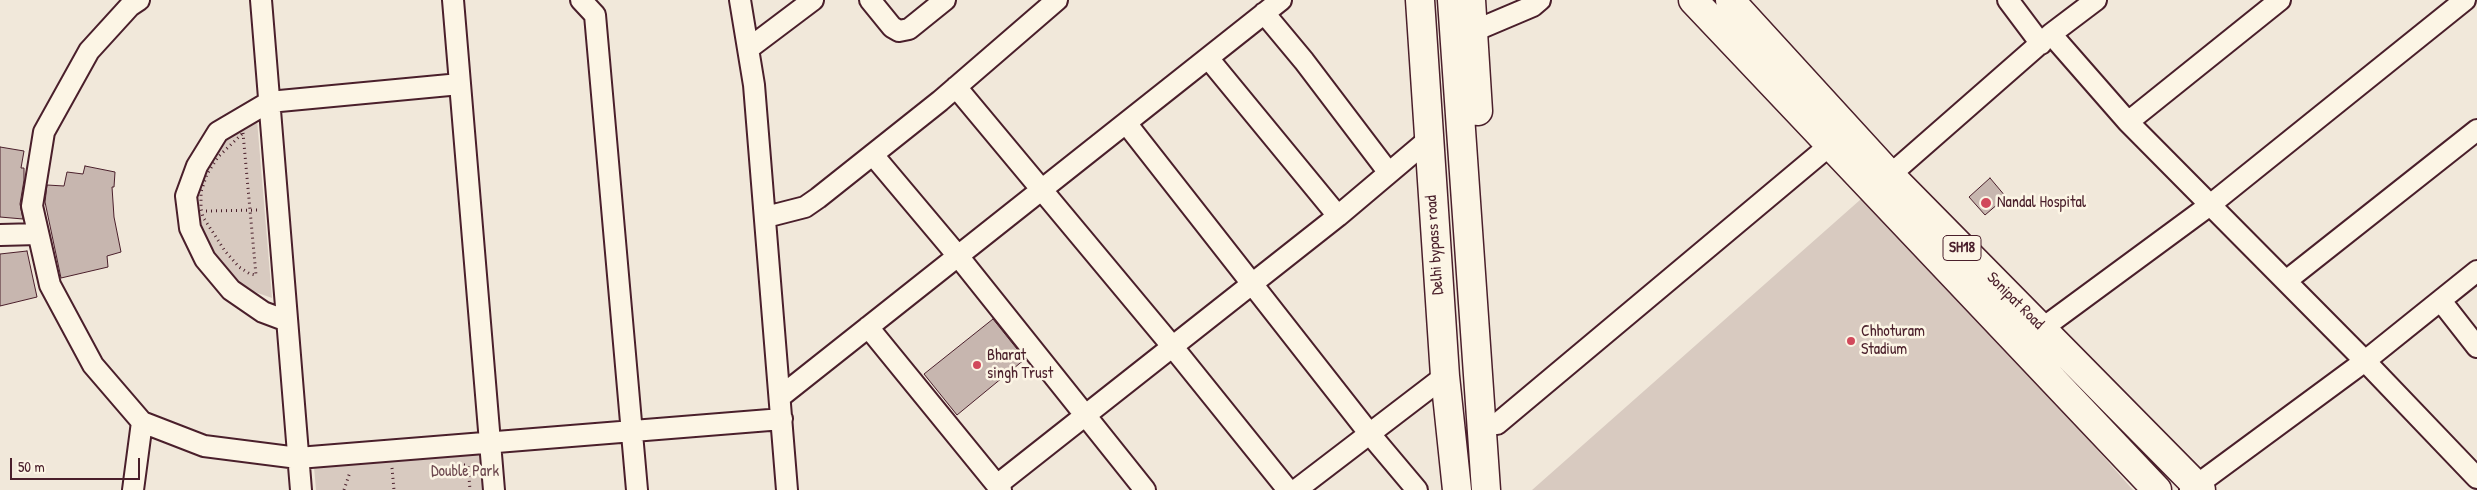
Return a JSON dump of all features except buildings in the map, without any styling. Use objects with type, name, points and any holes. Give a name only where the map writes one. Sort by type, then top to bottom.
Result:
[{"type":"main road","name":"Delhi bypass road","points":[[1420,0],[1445,376],[1457,490]]},
{"type":"main road","points":[[1437,0],[1455,159],[1486,490]]},
{"type":"main road","points":[[1452,0],[1455,159],[1471,490]]},
{"type":"main road","points":[[1471,0],[1501,490]]},
{"type":"main road","name":"Sonipat Road","points":[[1693,0],[1762,54],[1890,175],[2196,488]]},
{"type":"main road","name":"Sonipat Road","points":[[1730,0],[1762,54],[1829,146],[2157,490]]},
{"type":"street","points":[[139,0],[130,6],[89,51],[44,132],[32,206],[50,285],[93,365],[142,422],[204,446],[298,458],[782,419]]},
{"type":"street","points":[[261,0],[301,490]]},
{"type":"street","points":[[452,0],[494,490]]},
{"type":"street","points":[[582,0],[595,14],[637,490]]},
{"type":"street","points":[[740,0],[754,85],[788,490]]},
{"type":"street","points":[[748,49],[814,0]]},
{"type":"street","points":[[870,0],[892,28],[898,31],[909,29],[945,0]]},
{"type":"street","points":[[766,218],[805,207],[873,155],[956,87],[1057,0]]},
{"type":"street","points":[[780,397],[1281,0]]},
{"type":"street","points":[[1474,31],[1533,6],[1540,0]]},
{"type":"street","points":[[2008,0],[2366,361],[2477,478]]},
{"type":"street","points":[[1890,175],[2046,39],[2096,0]]},
{"type":"street","points":[[2128,122],[2280,0]]},
{"type":"street","points":[[2020,348],[2041,328],[2210,205],[2465,0]]},
{"type":"street","points":[[1264,13],[1304,61],[1389,173]]},
{"type":"street","points":[[1208,58],[1338,216]]},
{"type":"street","points":[[287,320],[263,312],[231,290],[205,259],[190,228],[195,212],[186,196],[197,166],[218,132],[269,102],[460,84]]},
{"type":"street","points":[[956,87],[1172,346],[1288,490]]},
{"type":"street","points":[[1126,123],[1369,433],[1417,490]]},
{"type":"street","points":[[2286,281],[2477,130]]},
{"type":"street","points":[[868,327],[999,487],[1084,415],[1338,216],[1428,140]]},
{"type":"street","points":[[1497,424],[1829,146]]},
{"type":"street","points":[[873,155],[958,256],[1145,490]]},
{"type":"street","points":[[0,235],[38,234]]},
{"type":"street","points":[[2196,488],[2366,361],[2477,272]]},
{"type":"street","points":[[2441,301],[2477,347]]},
{"type":"street","points":[[1296,490],[1445,376]]},
{"type":"street","points":[[133,490],[142,422]]},
{"type":"path","points":[[243,133],[256,275],[250,274],[239,266],[225,252],[195,212],[208,174],[218,157],[243,133]]},
{"type":"path","points":[[195,212],[278,209]]},
{"type":"path","points":[[459,465],[468,464],[470,490]]},
{"type":"path","points":[[384,468],[402,468]]},
{"type":"path","points":[[392,468],[394,490]]},
{"type":"path","points":[[344,490],[351,470]]},
{"type":"green space","points":[[257,120],[272,298],[252,291],[236,279],[213,253],[202,232],[195,206],[195,193],[200,178],[223,140]]},
{"type":"green space","name":"Chhoturam Stadium","points":[[1869,192],[2133,490],[1532,490]]},
{"type":"green space","name":"Double Park","points":[[481,453],[484,490],[316,490],[314,467]]},
{"type":"place","name":"Nandal Hospital","points":[[1986,203]]},
{"type":"place","name":"Chhoturam Stadium","points":[[1851,341]]},
{"type":"place","name":"Bharat singh Trust","points":[[977,365]]}]
